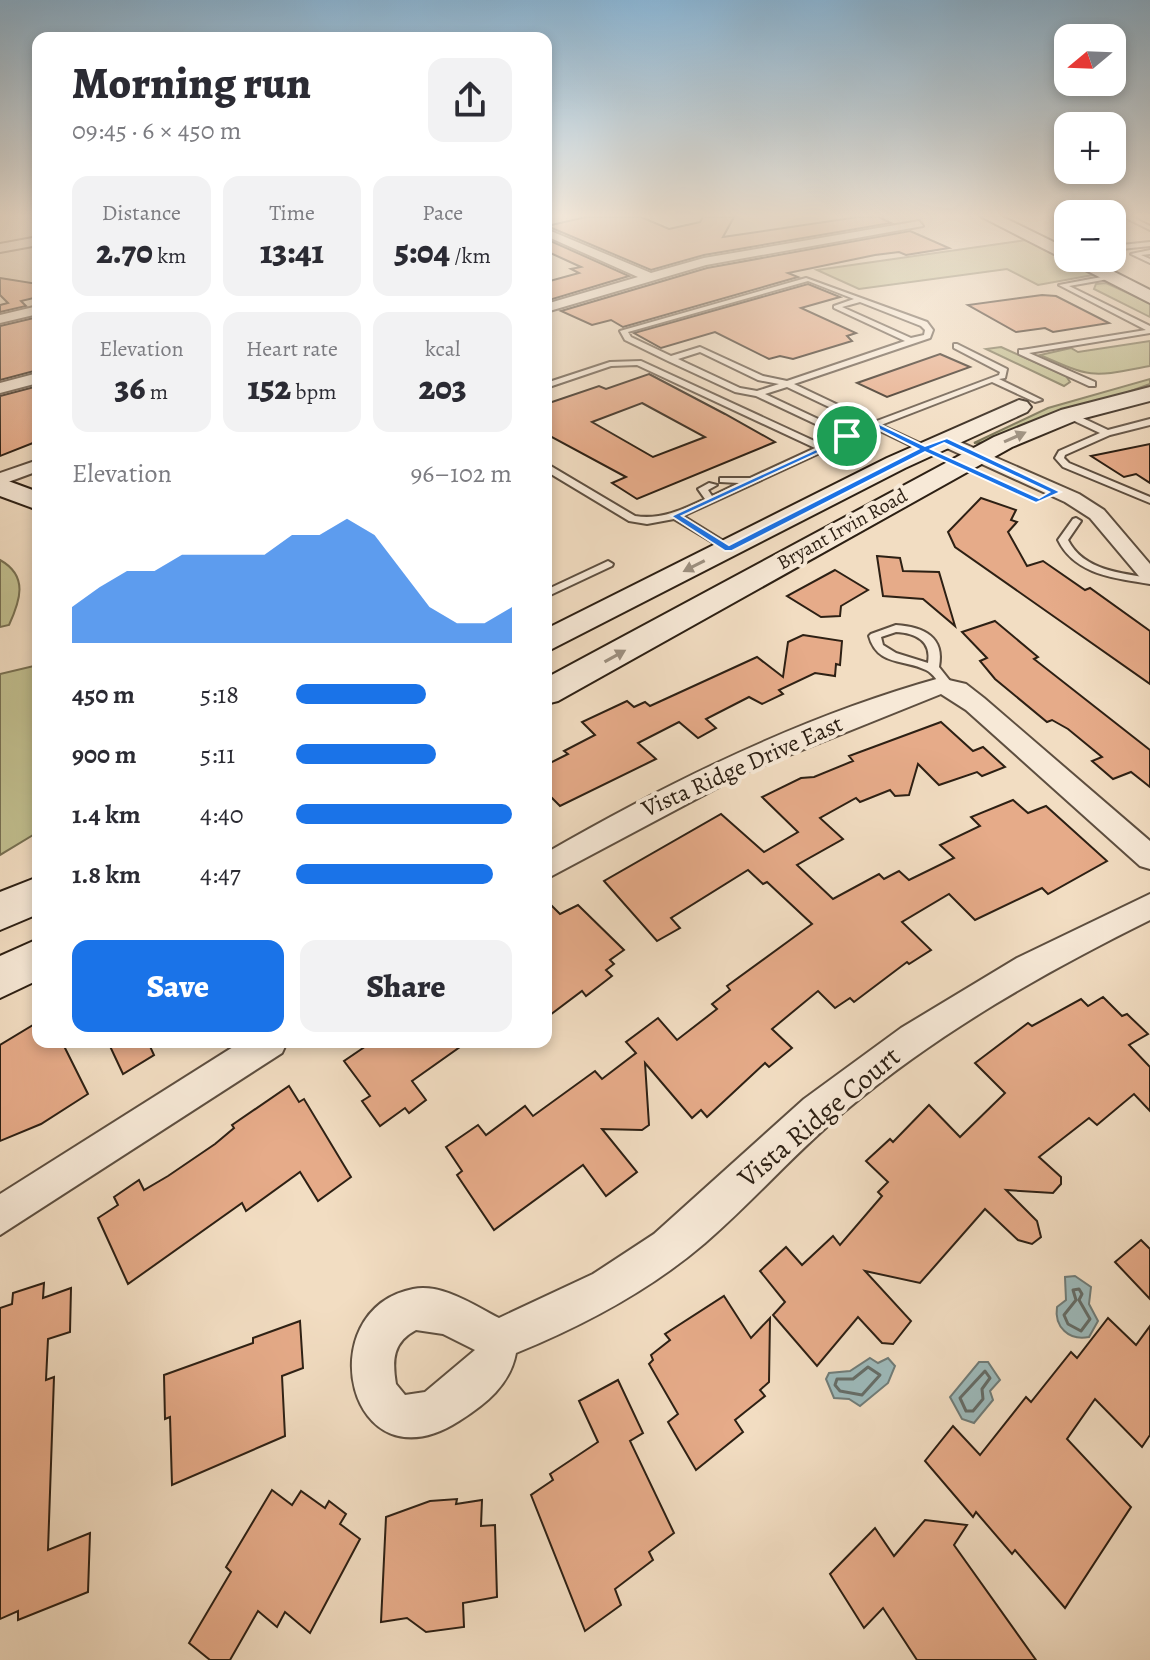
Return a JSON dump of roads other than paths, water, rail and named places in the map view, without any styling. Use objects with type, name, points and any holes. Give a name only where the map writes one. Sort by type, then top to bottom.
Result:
[{"type":"main road","name":"Bryant Irvin Road","points":[[552,639],[934,444],[1038,400],[1092,384],[1150,372]]},
{"type":"main road","name":"Bryant Irvin Road","points":[[552,690],[969,460],[1069,415],[1150,394]]},
{"type":"main road","points":[[0,486],[32,499]]},
{"type":"main road","points":[[0,912],[32,897]]},
{"type":"main road","points":[[0,978],[32,961]]},
{"type":"street","points":[[552,306],[591,294]]},
{"type":"street","points":[[0,319],[32,311]]},
{"type":"street","points":[[0,388],[32,380]]},
{"type":"street","points":[[934,444],[1048,497],[1097,514],[1110,534],[1132,553],[1150,579]]},
{"type":"street","points":[[0,479],[32,467]]},
{"type":"street","points":[[1048,497],[1076,521],[1110,534]]},
{"type":"street","points":[[941,677],[1150,858]]},
{"type":"street","name":"Vista Ridge Drive East","points":[[552,863],[618,823],[754,755],[907,697],[941,677]]},
{"type":"street","name":"Vista Ridge Court","points":[[498,1340],[570,1311],[671,1246],[836,1096],[912,1038],[999,983],[1150,906]]},
{"type":"street","points":[[0,1216],[261,1048]]},
{"type":"lane","points":[[751,294],[624,331],[628,338],[671,359],[738,390],[758,394],[847,436]]},
{"type":"lane","points":[[758,394],[927,336],[929,330],[924,324],[851,294]]},
{"type":"lane","points":[[1081,294],[1150,330]]},
{"type":"lane","points":[[862,299],[836,307],[911,341]]},
{"type":"lane","points":[[1092,384],[1022,352],[1150,330]]},
{"type":"lane","points":[[552,471],[632,519],[647,521],[676,516],[847,436],[1002,376],[1004,371],[957,346]]},
{"type":"lane","points":[[671,359],[700,349],[761,378],[788,384],[875,424],[934,444]]},
{"type":"lane","points":[[552,384],[610,364],[638,363],[822,448]]},
{"type":"lane","points":[[992,379],[1038,400]]},
{"type":"lane","points":[[1069,415],[1107,433]]},
{"type":"lane","points":[[1150,422],[1107,433],[1062,453],[1059,458],[1066,465],[1150,500]]},
{"type":"lane","points":[[723,480],[751,481]]},
{"type":"lane","points":[[710,500],[703,489],[712,485]]},
{"type":"lane","points":[[676,516],[729,549]]},
{"type":"lane","points":[[1076,521],[1063,540],[1073,556],[1106,572],[1150,579]]},
{"type":"lane","points":[[552,591],[608,564]]},
{"type":"lane","points":[[886,629],[917,630],[932,642],[941,677],[892,656],[878,647],[875,636],[886,629]]},
{"type":"water","points":[[1075,1276],[1091,1287],[1089,1304],[1098,1321],[1089,1337],[1069,1335],[1058,1321],[1057,1307],[1066,1300],[1065,1277]]},
{"type":"water","points":[[870,1358],[878,1363],[888,1358],[895,1366],[888,1383],[860,1406],[849,1399],[834,1398],[826,1379],[829,1373],[850,1371]]},
{"type":"water","points":[[979,1362],[988,1362],[1000,1380],[990,1391],[993,1400],[974,1423],[962,1419],[950,1397]]}]
